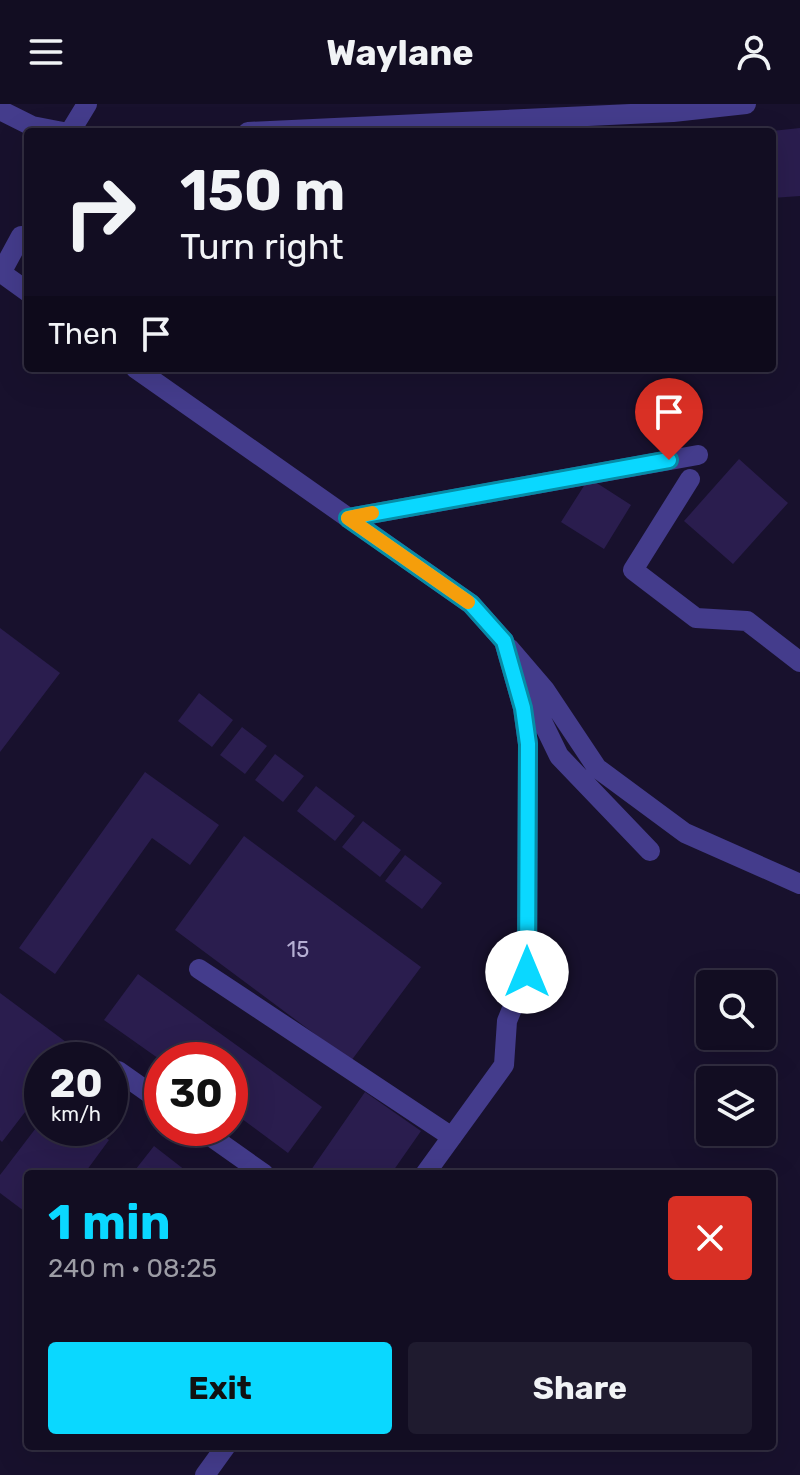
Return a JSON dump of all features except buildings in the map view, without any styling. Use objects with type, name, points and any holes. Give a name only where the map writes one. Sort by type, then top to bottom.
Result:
[{"type":"street","points":[[72,128],[87,104]]},
{"type":"street","points":[[302,128],[533,111],[746,104]]},
{"type":"street","points":[[0,110],[42,128]]},
{"type":"street","points":[[21,236],[0,273],[24,289]]},
{"type":"street","points":[[141,372],[471,604],[545,690],[597,768],[685,833],[800,884]]},
{"type":"street","points":[[348,518],[698,455]]},
{"type":"street","points":[[690,479],[633,570],[696,618],[747,621],[796,651]]},
{"type":"street","points":[[504,641],[559,756],[650,851]]},
{"type":"street","points":[[428,1170],[504,1065],[507,1021],[527,972],[528,744],[523,708],[504,641]]},
{"type":"street","points":[[199,969],[452,1137]]},
{"type":"street","points":[[224,1146],[258,1170]]},
{"type":"street","points":[[205,1475],[223,1450]]},
{"type":"slow traffic","points":[[372,513],[348,518],[468,602]]},
{"type":"route","points":[[527,972],[528,744],[523,708],[504,641],[471,604],[348,518],[669,460]]}]
